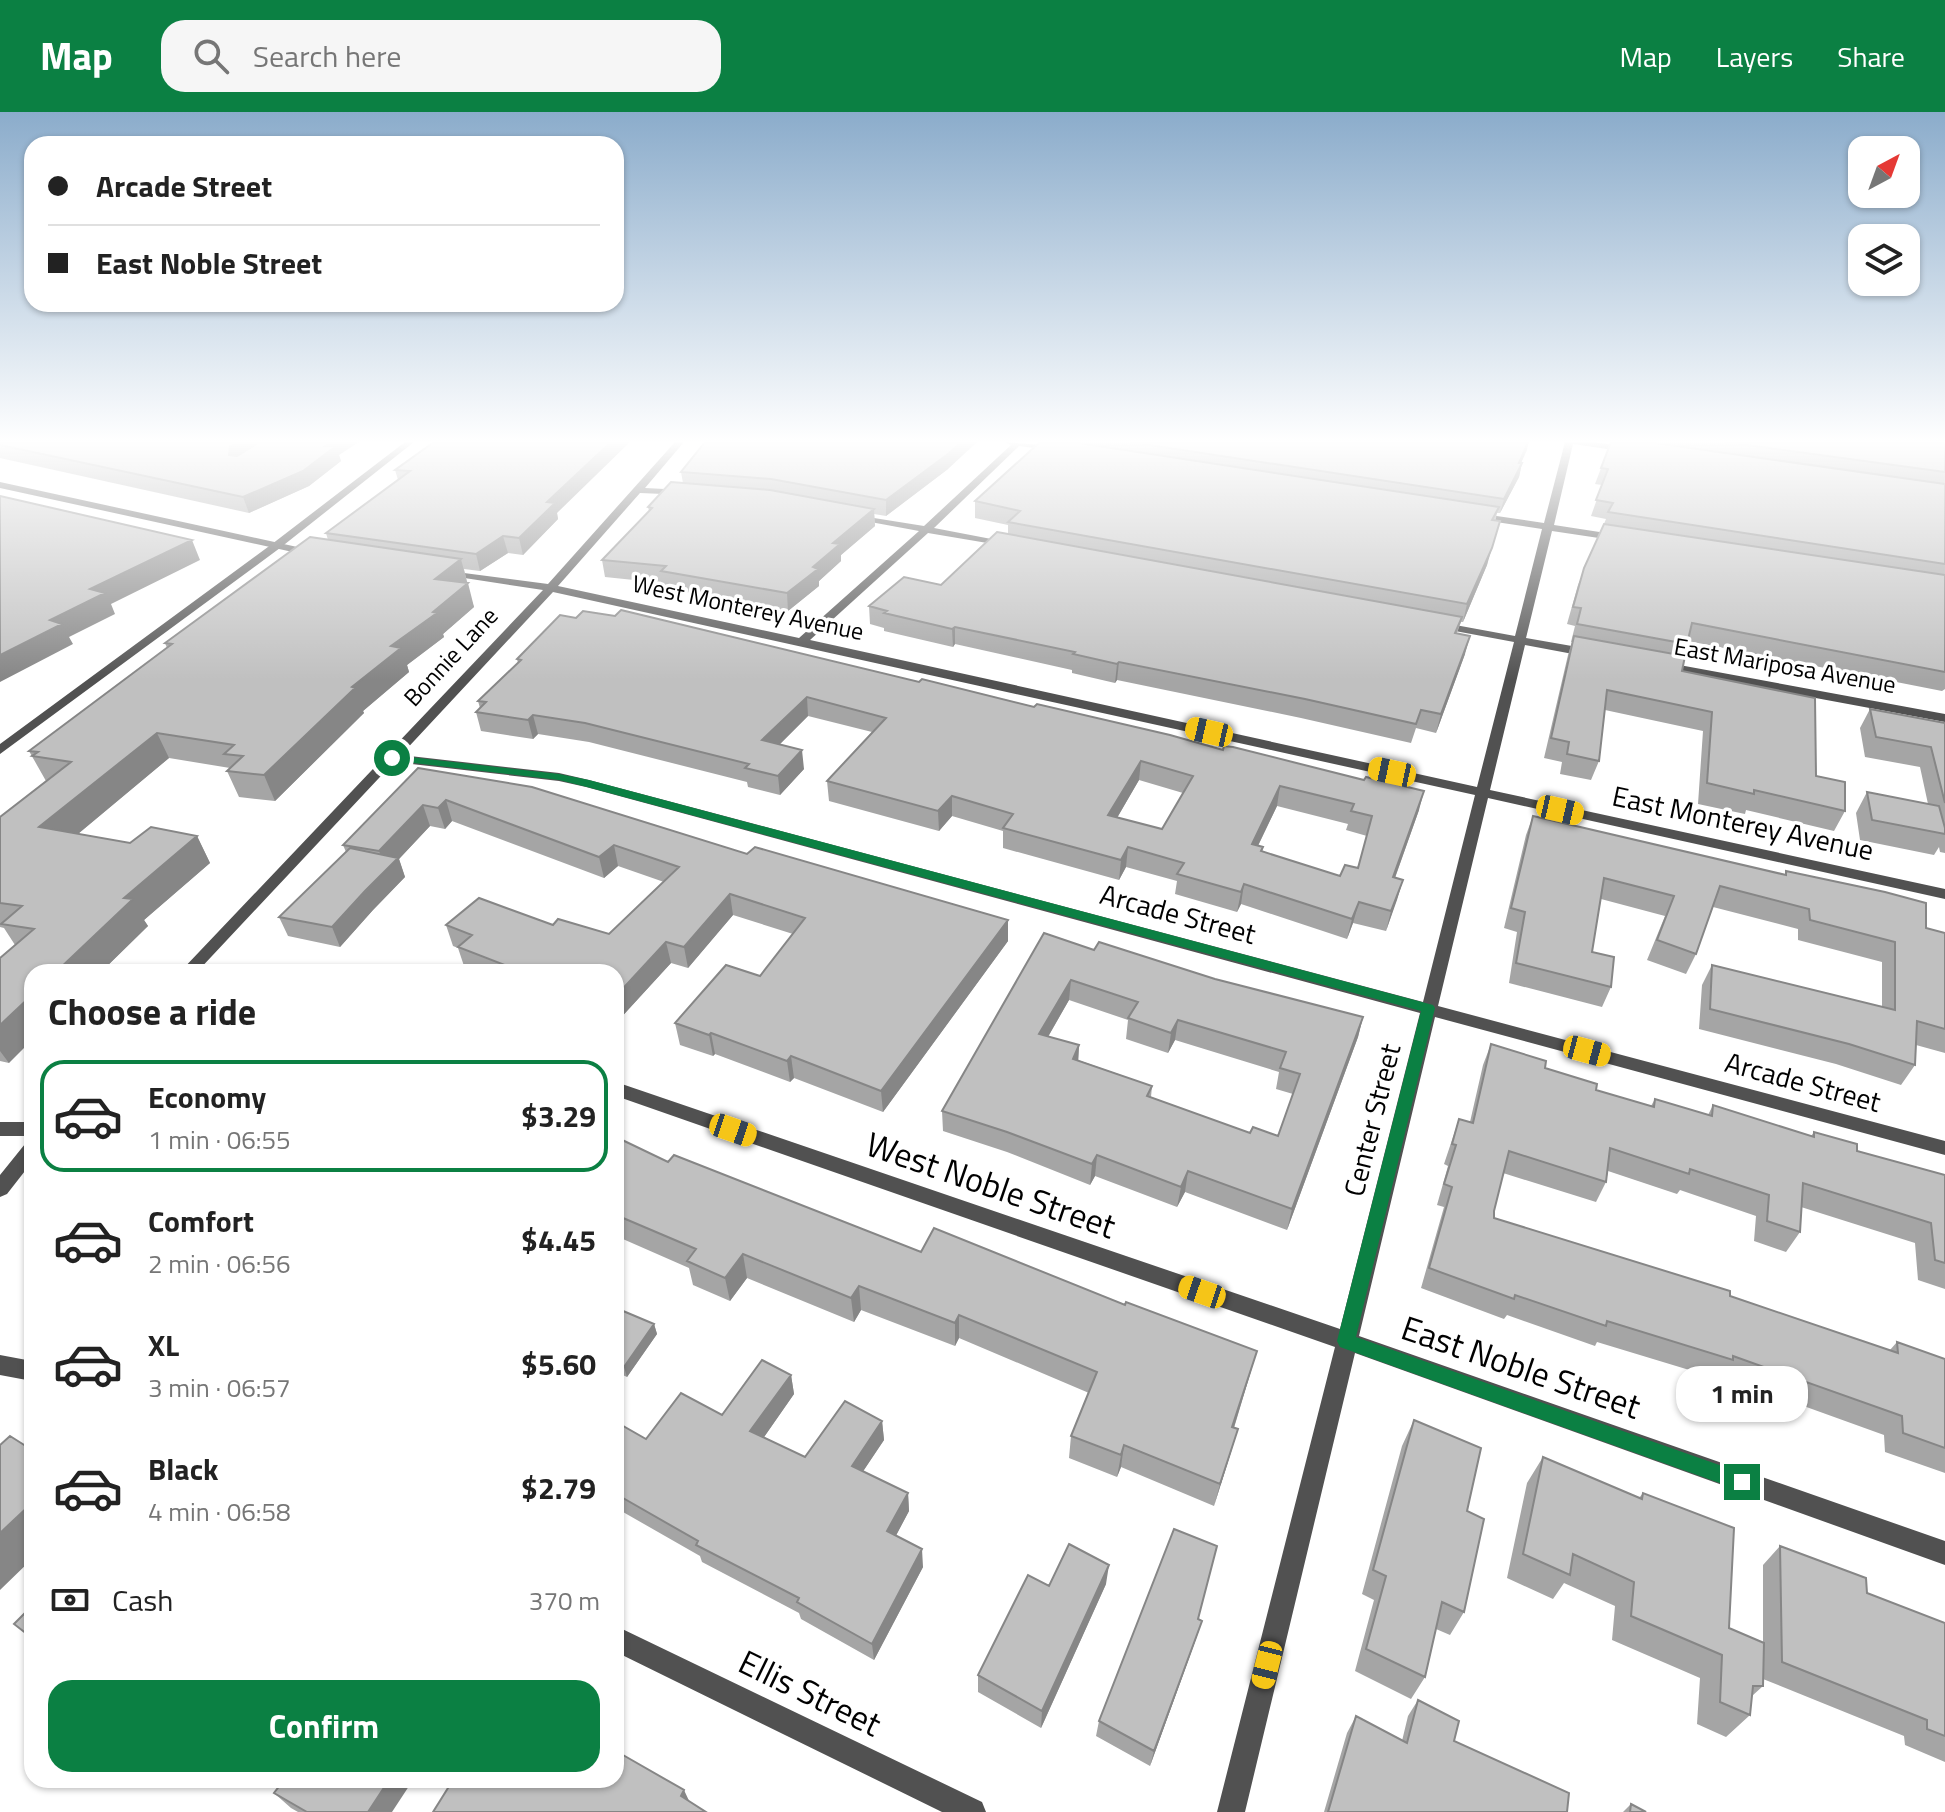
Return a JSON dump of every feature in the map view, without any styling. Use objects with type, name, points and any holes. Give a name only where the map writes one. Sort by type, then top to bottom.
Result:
[{"type":"street","points":[[164,521],[329,555]]},
{"type":"street","points":[[0,750],[308,521]]},
{"type":"street","name":"Bonnie Lane","points":[[196,964],[611,521]]},
{"type":"street","points":[[879,521],[1021,547]]},
{"type":"street","points":[[801,642],[935,521]]},
{"type":"street","points":[[1512,521],[1629,539]]},
{"type":"street","name":"Center Street","points":[[1231,1812],[1551,521]]},
{"type":"street","name":"West Monterey Avenue","points":[[435,570],[551,588],[1483,792]]},
{"type":"street","points":[[1425,622],[1599,655]]},
{"type":"street","name":"East Mariposa Avenue","points":[[1646,663],[1945,718]]},
{"type":"street","name":"Arcade Street","points":[[392,758],[544,775],[589,784],[1945,1148]]},
{"type":"street","name":"East Monterey Avenue","points":[[1483,792],[1945,894]]},
{"type":"street","name":"West Noble Street","points":[[624,1092],[1346,1341]]},
{"type":"street","points":[[0,1129],[24,1129]]},
{"type":"street","points":[[0,1189],[24,1159]]},
{"type":"street","name":"East Noble Street","points":[[1346,1341],[1945,1553]]},
{"type":"street","points":[[0,1365],[24,1370]]},
{"type":"street","name":"Ellis Street","points":[[624,1643],[972,1812]]},
{"type":"building","points":[[0,521],[111,521],[192,540],[90,589],[105,593],[50,620],[62,624],[0,655]]},
{"type":"building","points":[[342,521],[536,521],[519,538],[503,536],[476,554],[326,533]]},
{"type":"building","points":[[639,521],[859,521],[833,543],[840,544],[813,567],[818,569],[787,593],[661,571],[666,566],[602,560]]},
{"type":"building","points":[[1500,521],[1492,548],[1467,604],[1008,522]]},
{"type":"building","points":[[1668,521],[1945,521],[1945,564]]},
{"type":"building","points":[[1604,524],[1945,575],[1945,672],[1692,623],[1687,644],[1577,624],[1581,608],[1573,607],[1584,568]]},
{"type":"building","points":[[997,532],[1462,617],[1455,633],[1470,636],[1441,714],[1421,710],[1416,724],[1305,699],[1117,664],[955,627],[952,629],[884,613],[887,611],[869,606],[904,577],[941,585]]},
{"type":"building","points":[[310,537],[461,559],[435,579],[468,583],[433,612],[437,613],[391,646],[401,648],[352,687],[355,688],[264,775],[227,771],[243,756],[224,754],[234,745],[157,733],[39,827],[130,843],[151,827],[197,836],[124,898],[133,899],[64,964],[24,964],[24,1002],[0,1025],[0,958],[34,929],[1,924],[22,906],[0,903],[0,817],[71,762],[32,756],[38,752],[29,751],[172,644],[165,643]]},
{"type":"building","points":[[621,610],[919,682],[922,679],[1034,707],[1037,704],[1170,735],[1223,750],[1224,746],[1233,747],[1364,780],[1366,777],[1424,791],[1393,877],[1403,880],[1391,911],[1359,902],[1352,919],[1244,884],[1241,892],[1177,874],[1184,863],[1128,847],[1121,860],[1003,828],[1013,814],[952,796],[938,811],[827,781],[886,718],[807,697],[762,740],[802,750],[778,776],[745,768],[749,764],[585,723],[533,715],[528,720],[476,712],[486,702],[478,701],[521,660],[517,659],[560,615],[576,618],[583,611],[615,616]],"holes":[[[1141,761],[1193,776],[1162,829],[1108,815]],[[1280,786],[1354,804],[1351,811],[1372,816],[1358,868],[1345,865],[1340,876],[1261,851],[1263,847],[1252,844]]]},
{"type":"building","points":[[1574,636],[1685,656],[1682,671],[1815,698],[1816,776],[1845,782],[1845,811],[1754,790],[1754,794],[1707,783],[1712,712],[1607,690],[1599,761],[1567,754],[1569,742],[1551,738]]},
{"type":"building","points":[[1870,709],[1945,723],[1945,803],[1931,747],[1876,737]]},
{"type":"building","points":[[418,768],[532,787],[747,854],[755,847],[1008,920],[881,1091],[791,1056],[787,1061],[675,1023],[726,965],[760,976],[805,918],[730,894],[684,947],[666,942],[624,987],[624,964],[502,964],[458,947],[472,935],[446,925],[479,898],[553,925],[558,919],[609,934],[679,867],[614,845],[599,857],[446,800],[438,808],[423,805],[379,851],[343,845]]},
{"type":"building","points":[[1867,792],[1939,806],[1945,834],[1872,820]]},
{"type":"building","points":[[1533,816],[1786,875],[1786,871],[1926,903],[1926,928],[1945,933],[1945,1029],[1917,1021],[1915,1065],[1849,1044],[1710,1009],[1712,965],[1895,1010],[1895,942],[1810,920],[1809,909],[1720,886],[1696,954],[1657,940],[1674,896],[1604,878],[1592,952],[1614,957],[1611,987],[1516,963],[1525,912],[1511,908]]},
{"type":"building","points":[[350,848],[398,858],[332,927],[279,917]]},
{"type":"building","points":[[1044,933],[1094,950],[1099,942],[1215,979],[1363,1017],[1292,1209],[1188,1171],[1181,1187],[1097,1155],[1092,1164],[942,1111]],"holes":[[[1071,980],[1138,1002],[1128,1018],[1171,1033],[1178,1020],[1286,1052],[1280,1068],[1300,1074],[1278,1136],[1253,1127],[1250,1133],[1147,1096],[1152,1086],[1073,1059],[1079,1045],[1039,1034]]]},
{"type":"building","points":[[1491,1044],[1546,1061],[1545,1068],[1597,1084],[1596,1090],[1654,1107],[1655,1099],[1712,1116],[1713,1105],[1814,1137],[1814,1132],[1857,1144],[1857,1151],[1945,1175],[1945,1263],[1935,1260],[1931,1223],[1803,1183],[1800,1232],[1767,1221],[1769,1195],[1690,1169],[1689,1174],[1610,1148],[1606,1182],[1509,1151],[1494,1218],[1730,1291],[1730,1296],[1898,1353],[1897,1342],[1945,1359],[1945,1448],[1903,1433],[1902,1416],[1733,1356],[1733,1360],[1607,1321],[1606,1326],[1515,1295],[1514,1299],[1429,1268],[1452,1187],[1444,1184],[1456,1145],[1452,1144],[1459,1119],[1473,1123]]},
{"type":"building","points":[[624,1141],[668,1162],[674,1155],[921,1252],[934,1228],[1125,1305],[1126,1302],[1257,1351],[1232,1427],[1238,1429],[1220,1484],[1124,1445],[1121,1455],[1071,1436],[1097,1372],[959,1315],[955,1323],[859,1286],[851,1298],[743,1254],[725,1278],[687,1261],[696,1249],[624,1218]]},
{"type":"building","points":[[624,1311],[654,1324],[624,1367]]},
{"type":"building","points":[[762,1360],[791,1375],[750,1431],[805,1457],[845,1401],[882,1421],[852,1466],[908,1493],[887,1531],[922,1549],[872,1644],[797,1602],[799,1598],[696,1545],[698,1541],[624,1499],[624,1427],[646,1439],[681,1393],[722,1415]]},
{"type":"building","points":[[1414,1420],[1481,1448],[1467,1511],[1484,1519],[1464,1612],[1442,1602],[1425,1677],[1366,1649],[1386,1576],[1373,1570]]},
{"type":"building","points":[[10,1436],[24,1445],[24,1510],[0,1533],[0,1445]]},
{"type":"building","points":[[1543,1457],[1642,1499],[1643,1493],[1734,1528],[1729,1628],[1764,1643],[1763,1686],[1753,1686],[1750,1715],[1720,1702],[1722,1655],[1631,1616],[1634,1582],[1573,1554],[1570,1575],[1523,1554]]},
{"type":"building","points":[[1174,1529],[1217,1546],[1198,1619],[1202,1621],[1154,1751],[1099,1721]]},
{"type":"building","points":[[1069,1544],[1109,1565],[1042,1711],[978,1675],[1028,1575],[1049,1586]]},
{"type":"building","points":[[1780,1546],[1866,1578],[1867,1593],[1945,1623],[1945,1736],[1927,1729],[1927,1720],[1782,1662]]},
{"type":"building","points":[[24,1614],[24,1632],[14,1624]]},
{"type":"building","points":[[1418,1700],[1459,1721],[1454,1741],[1569,1793],[1567,1812],[1328,1812],[1356,1716],[1407,1743]]},
{"type":"building","points":[[624,1756],[684,1790],[681,1796],[706,1812],[433,1812],[448,1788],[624,1788]]},
{"type":"building","points":[[278,1788],[384,1788],[368,1812],[307,1812],[274,1793]]},
{"type":"building","points":[[1631,1804],[1646,1812],[1630,1812]]},
{"type":"route","points":[[392,758],[453,763],[589,784],[1428,1008],[1346,1341],[1742,1482]]}]
